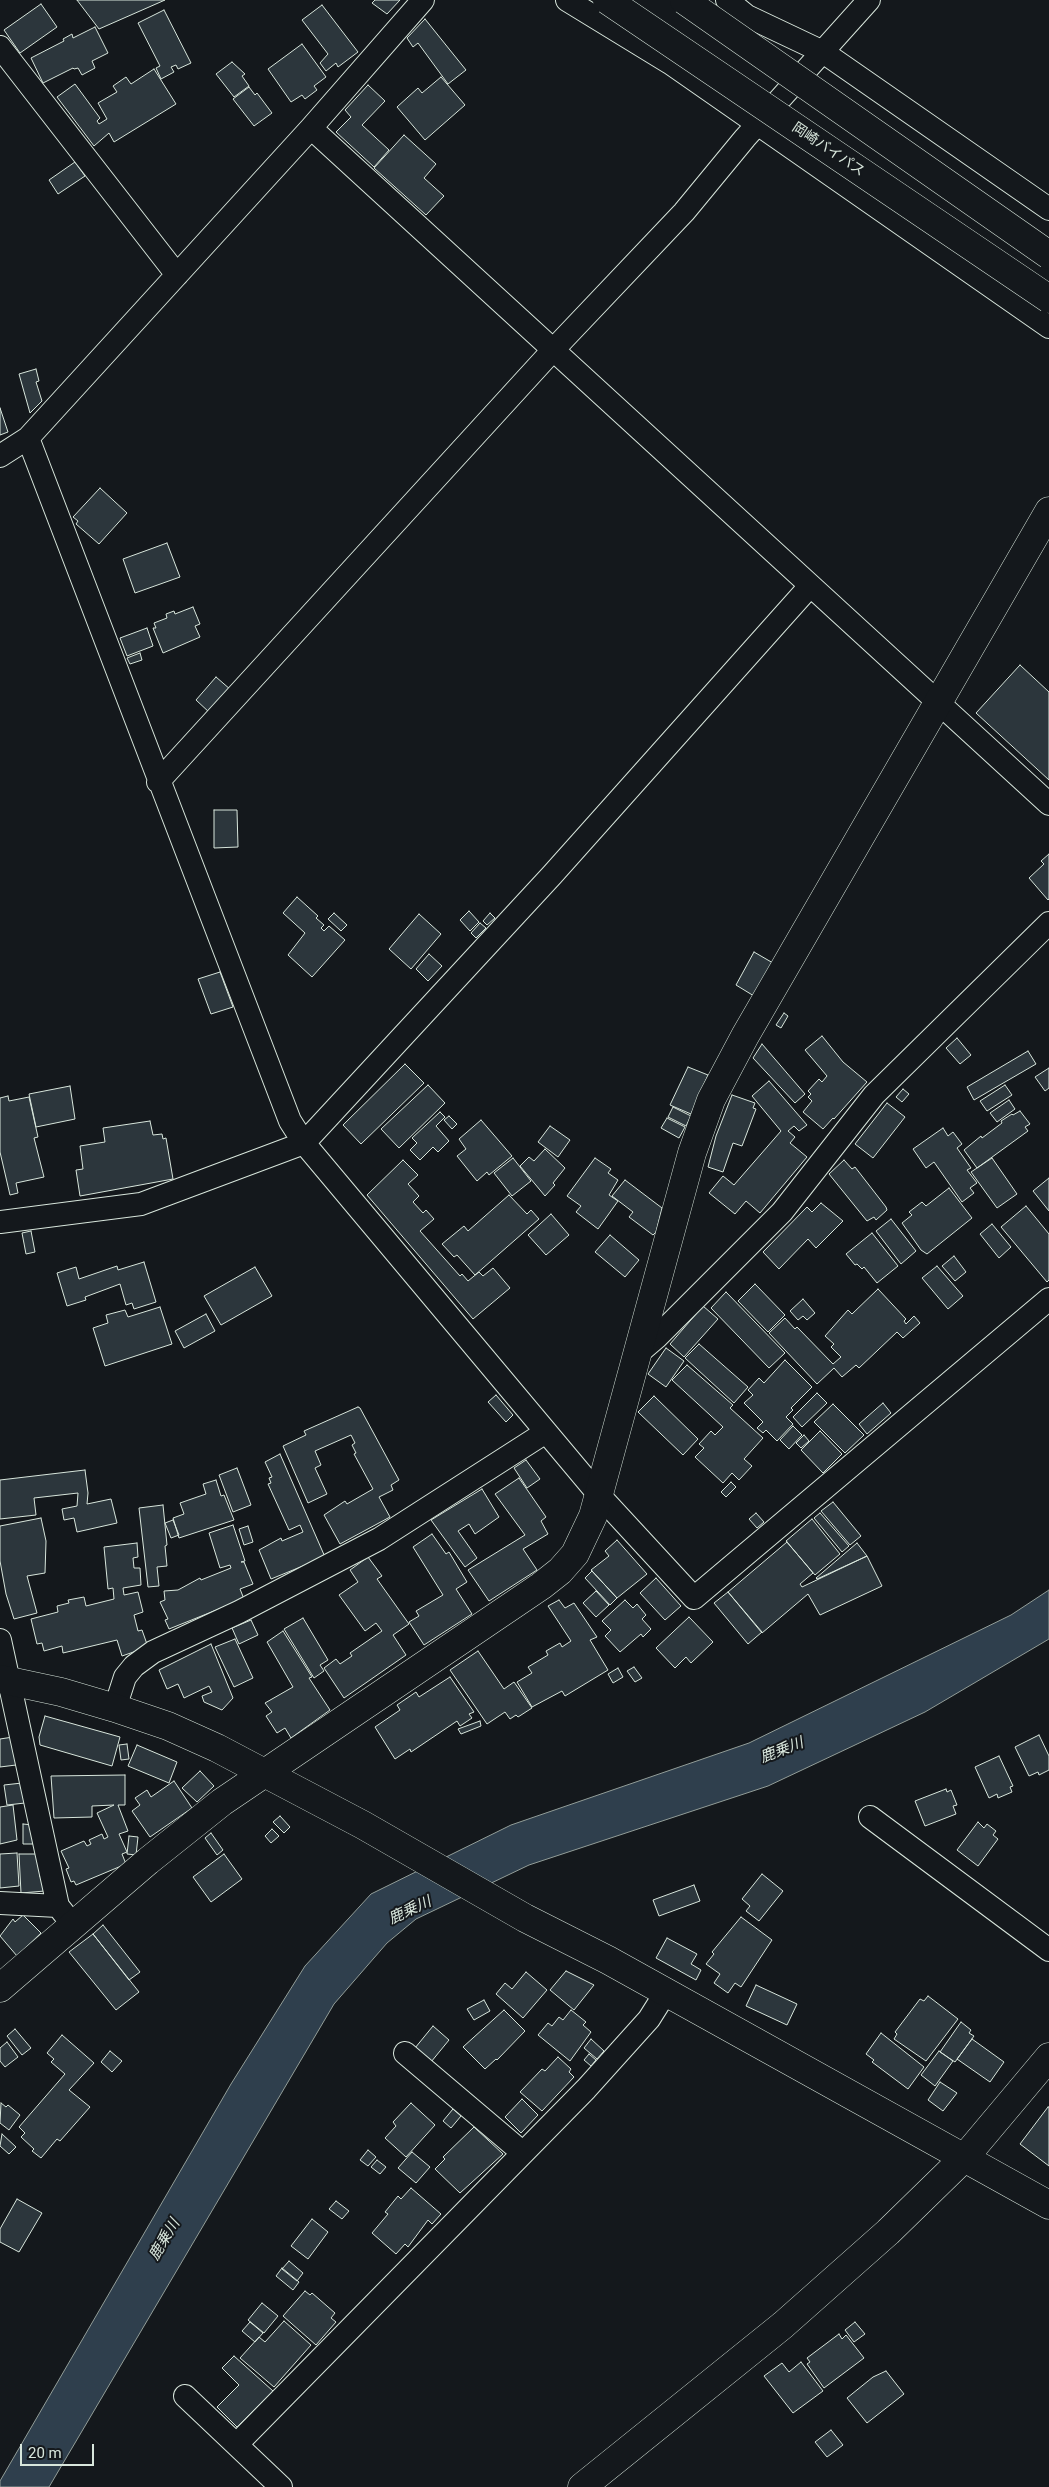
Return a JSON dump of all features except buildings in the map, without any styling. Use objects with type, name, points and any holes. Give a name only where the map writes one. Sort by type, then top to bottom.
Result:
[{"type":"main road","name":"岡崎バイパス","points":[[607,0],[1049,299]]},
{"type":"main road","points":[[684,0],[1049,255]]},
{"type":"main road","points":[[0,1988],[66,1916],[148,1861],[265,1772],[560,1571],[575,1554],[585,1536],[599,1495],[635,1356],[692,1153],[711,1100],[745,1036],[1049,511]]},
{"type":"main road","points":[[4,1679],[115,1708],[168,1726],[265,1772],[525,1918],[666,1992],[1049,2205]]},
{"type":"main road","points":[[582,2487],[783,2325],[888,2232],[965,2157],[1049,2057]]},
{"type":"street","points":[[0,456],[28,438],[311,128],[423,0]]},
{"type":"street","points":[[567,0],[670,63],[1049,327]]},
{"type":"street","points":[[727,0],[747,16],[822,52],[1049,209]]},
{"type":"street","points":[[158,782],[553,350],[684,212],[745,138],[759,125],[869,0]]},
{"type":"street","points":[[0,46],[177,275]]},
{"type":"street","points":[[311,128],[1049,804]]},
{"type":"street","points":[[28,438],[158,782],[290,1121],[304,1143],[599,1495],[694,1598],[1049,1299]]},
{"type":"street","points":[[0,1222],[141,1204],[304,1143],[552,875],[810,586]]},
{"type":"street","points":[[635,1356],[656,1338],[782,1212],[874,1095],[1049,923]]},
{"type":"street","points":[[115,1708],[125,1677],[134,1666],[153,1652],[239,1612],[379,1538],[546,1432]]},
{"type":"street","points":[[0,1640],[4,1679],[66,1916],[0,1903]]},
{"type":"street","points":[[870,1818],[1049,1950]]},
{"type":"street","points":[[237,2444],[586,2089],[649,2019],[666,1992]]},
{"type":"street","points":[[405,2052],[522,2153]]},
{"type":"street","points":[[186,2396],[281,2487]]},
{"type":"water","name":"鹿乗川","points":[[1049,1590],[1049,1639],[925,1712],[768,1786],[529,1865],[416,1919],[387,1943],[334,2004],[49,2487],[0,2487],[0,2481],[231,2084],[305,1966],[371,1894],[511,1825],[749,1743],[1011,1615]]}]
